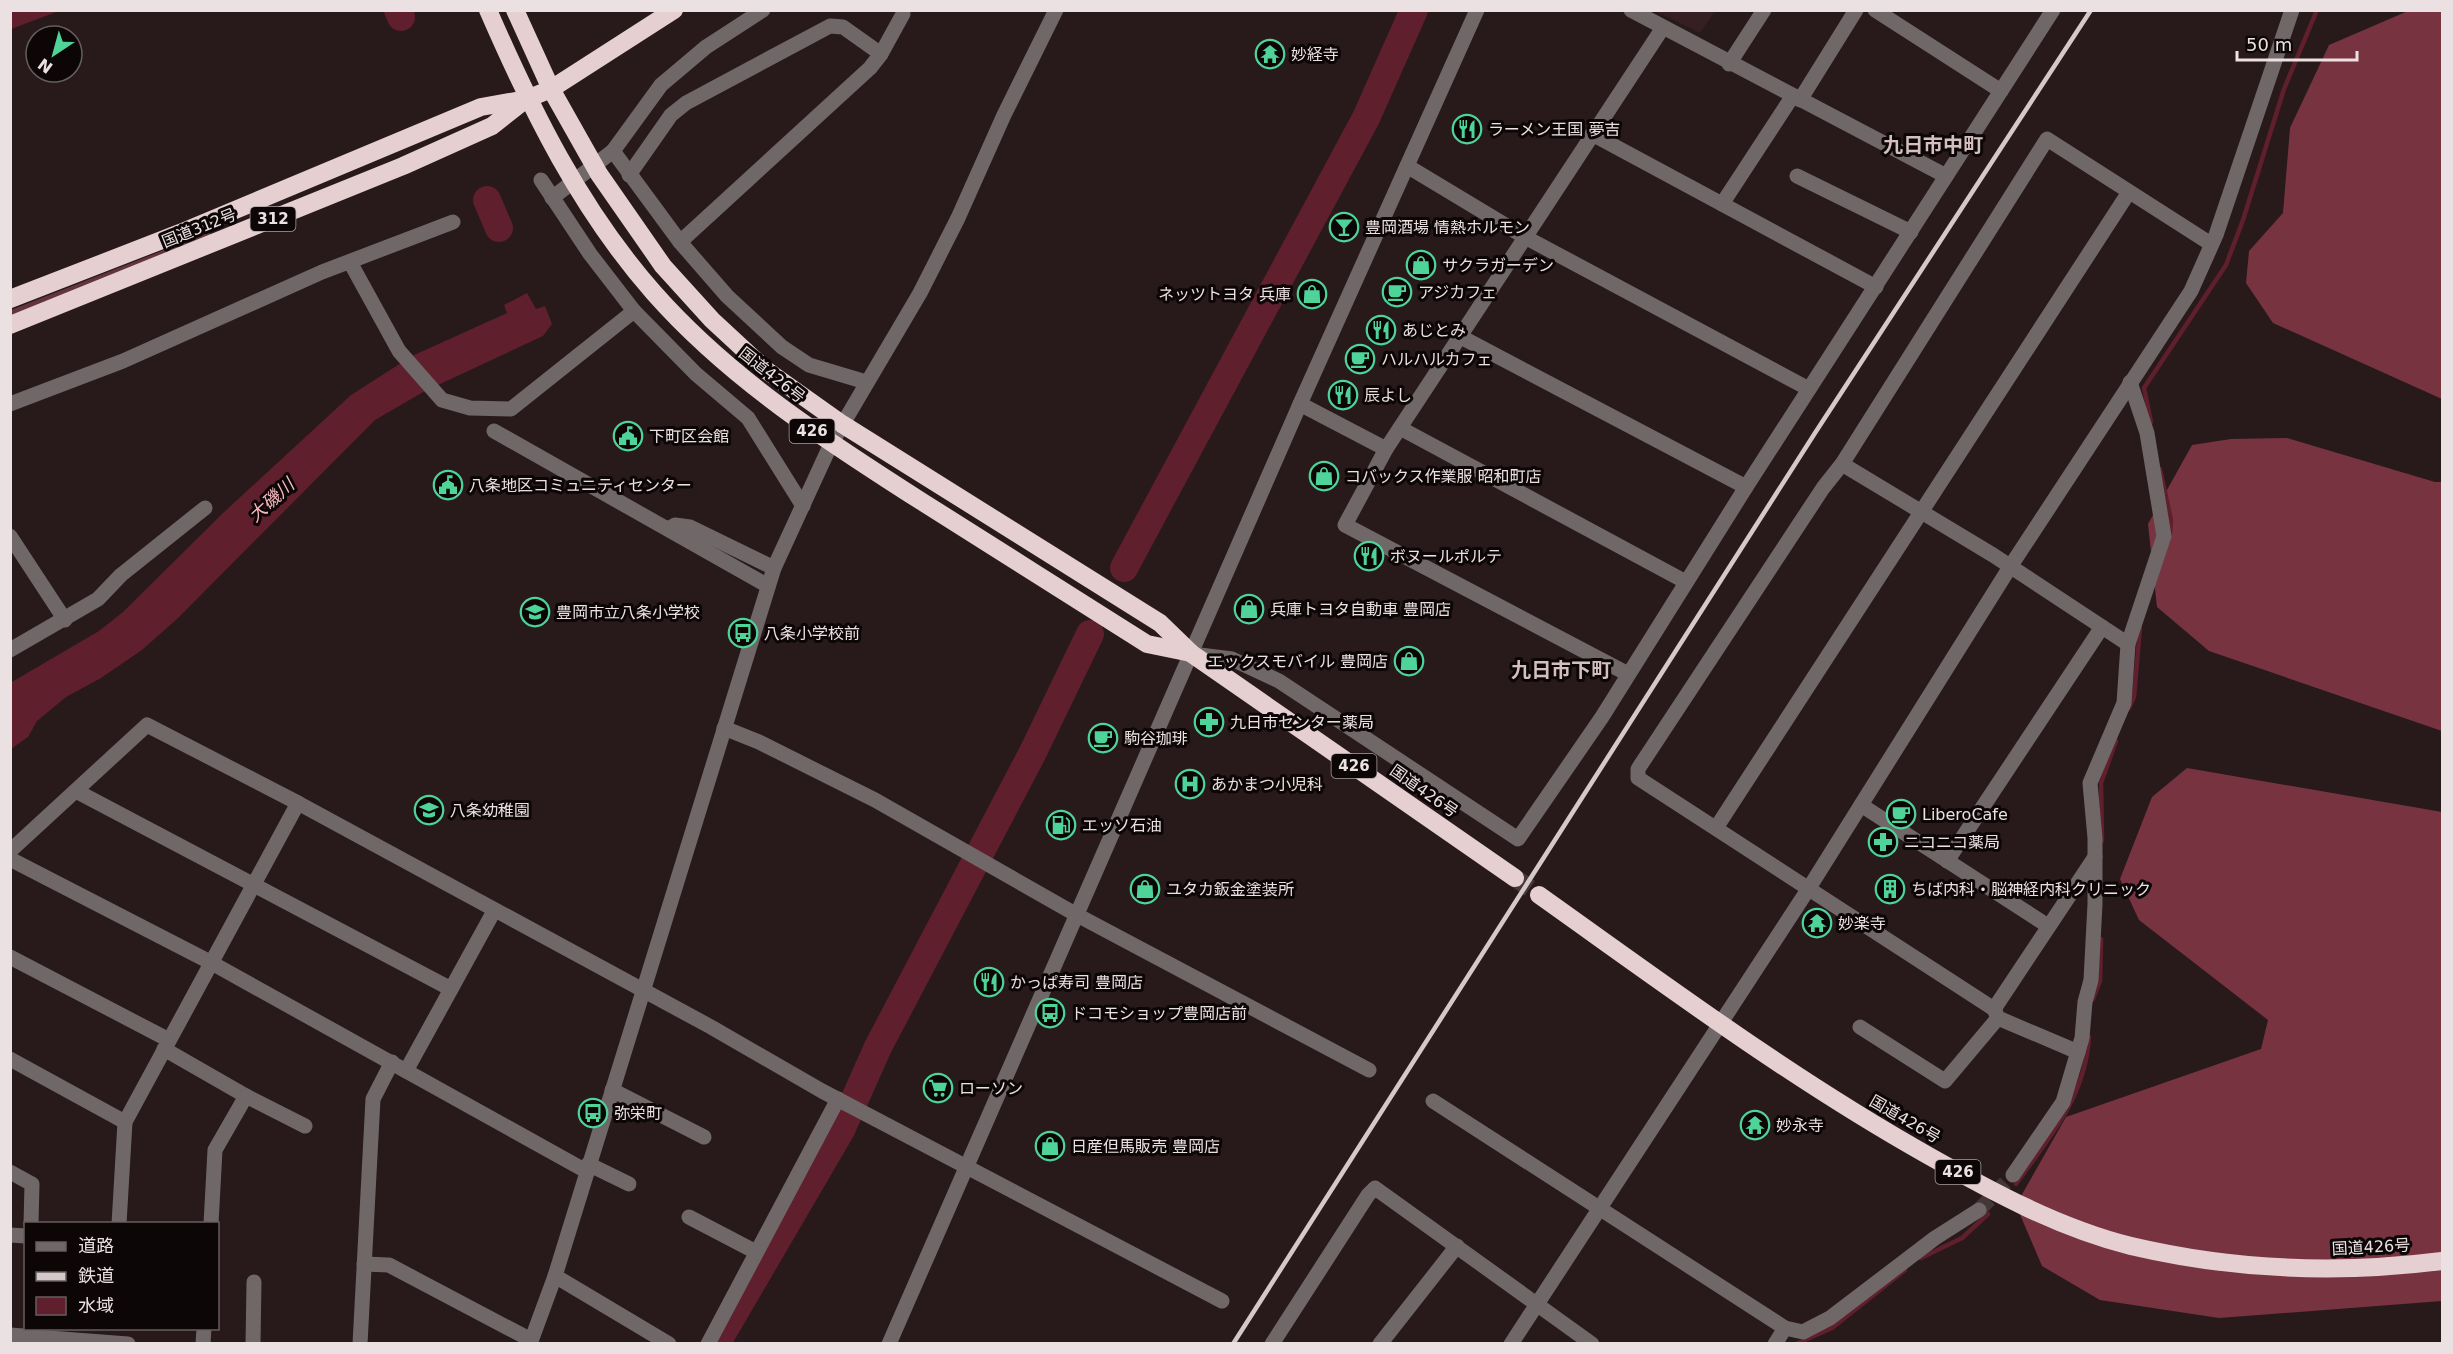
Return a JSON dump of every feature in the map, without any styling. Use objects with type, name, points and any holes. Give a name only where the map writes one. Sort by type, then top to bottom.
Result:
[{"type":"highway","name":"国道426号","points":[[488,10],[527,99],[572,182],[608,235],[653,292],[684,324],[772,403],[831,444],[1147,644],[1192,654]]},
{"type":"highway","name":"国道426号","points":[[515,10],[552,89],[594,165],[663,266],[712,320],[766,370],[842,424],[1160,623],[1192,654],[1515,878]]},
{"type":"highway","name":"国道312号","points":[[10,299],[180,233],[481,107],[527,99],[552,89],[674,10]]},
{"type":"highway","name":"国道312号","points":[[10,325],[403,166],[492,126],[527,99]]},
{"type":"highway","name":"国道426号","points":[[1539,895],[1718,1023],[1831,1098],[2030,1210],[2130,1245],[2183,1256],[2308,1269],[2361,1268],[2442,1261]]},
{"type":"street","points":[[552,198],[613,151],[661,85],[706,47],[763,10]]},
{"type":"street","points":[[364,1264],[389,1265],[530,1342],[555,1276],[774,568],[831,444],[920,293],[1056,10]]},
{"type":"street","points":[[889,1344],[1300,404],[1477,10]]},
{"type":"street","points":[[1631,10],[1662,29],[1946,176]]},
{"type":"street","points":[[1729,64],[1764,10]]},
{"type":"street","points":[[1722,204],[1856,10]]},
{"type":"street","points":[[1875,10],[2001,91]]},
{"type":"street","points":[[1192,654],[1232,659],[1279,681],[1518,839],[1602,717],[1746,487],[2053,10]]},
{"type":"street","points":[[1511,1344],[1718,1023],[1809,888],[2010,567],[2191,291],[2211,244],[2288,13]]},
{"type":"street","points":[[680,242],[870,68],[881,54],[903,14]]},
{"type":"street","points":[[629,175],[671,115],[686,103],[830,26],[843,27],[881,54]]},
{"type":"street","points":[[1628,674],[1345,525],[1386,449],[1662,29]]},
{"type":"street","points":[[1592,134],[1876,287]]},
{"type":"street","points":[[2079,1052],[1996,1014],[1809,888],[1638,778],[1638,769],[1823,488],[1842,464],[2047,139],[2211,244]]},
{"type":"street","points":[[613,151],[680,242],[727,297],[782,347],[809,365],[866,382]]},
{"type":"street","points":[[1407,166],[1525,237],[1809,389]]},
{"type":"street","points":[[1797,176],[1911,232]]},
{"type":"street","points":[[541,180],[634,311],[696,374],[748,418],[803,506]]},
{"type":"street","points":[[1716,828],[2129,192]]},
{"type":"street","points":[[10,404],[123,361],[350,262],[453,222]]},
{"type":"street","points":[[350,262],[399,351],[442,400],[470,408],[511,409],[634,311]]},
{"type":"street","points":[[1461,337],[1746,487]]},
{"type":"street","points":[[2013,1175],[2063,1102],[2079,1052],[2085,1002],[2091,980],[2095,857],[2090,783],[2124,703],[2128,644],[2164,536],[2146,434],[2130,382]]},
{"type":"street","points":[[1300,404],[1386,449]]},
{"type":"street","points":[[1400,428],[1686,582]]},
{"type":"street","points":[[494,432],[768,586]]},
{"type":"street","points":[[1842,464],[2010,567],[2128,644]]},
{"type":"street","points":[[10,650],[98,599],[121,575],[205,508]]},
{"type":"street","points":[[668,529],[675,525],[690,527],[774,568]]},
{"type":"street","points":[[11,537],[65,620]]},
{"type":"street","points":[[1947,861],[2102,627]]},
{"type":"street","points":[[10,851],[147,725],[298,803],[642,992],[711,1027],[838,1099],[1222,1301]]},
{"type":"street","points":[[724,728],[759,742],[875,800],[1077,915],[1369,1070]]},
{"type":"street","points":[[76,791],[451,989]]},
{"type":"street","points":[[118,1222],[125,1122],[252,884],[298,803]]},
{"type":"street","points":[[1861,805],[2048,926]]},
{"type":"street","points":[[1860,1027],[1945,1081],[1996,1014],[2048,926],[2095,857]]},
{"type":"street","points":[[10,859],[210,962],[587,1168],[629,1184]]},
{"type":"street","points":[[406,1071],[494,911]]},
{"type":"street","points":[[10,957],[167,1044],[246,1096],[305,1126]]},
{"type":"street","points":[[10,1059],[125,1122]]},
{"type":"street","points":[[360,1344],[373,1099],[392,1062]]},
{"type":"street","points":[[612,1090],[704,1137]]},
{"type":"street","points":[[211,1222],[215,1150],[246,1096]]},
{"type":"street","points":[[708,1344],[838,1099]]},
{"type":"street","points":[[1433,1101],[1785,1328],[1803,1332],[1830,1318],[1935,1238],[1979,1210]]},
{"type":"street","points":[[10,1172],[32,1184],[31,1222]]},
{"type":"street","points":[[1272,1344],[1368,1195],[1375,1188],[1592,1344]]},
{"type":"street","points":[[689,1217],[756,1252]]},
{"type":"street","points":[[1380,1344],[1457,1246]]},
{"type":"street","points":[[555,1276],[669,1344]]},
{"type":"street","points":[[253,1344],[254,1282]]},
{"type":"street","points":[[1775,1344],[1785,1328]]},
{"type":"street","points":[[21,1333],[110,1339],[128,1344]]},
{"type":"shaded area","points":[[1656,11],[1715,11],[1700,33]]},
{"type":"shaded area","points":[[2408,11],[2442,11],[2442,399],[2273,323],[2246,283],[2249,251],[2283,213],[2290,128],[2329,45]]},
{"type":"shaded area","points":[[210,232],[211,236],[78,291],[11,315],[11,310]]},
{"type":"shaded area","points":[[2287,438],[2435,482],[2442,482],[2442,731],[2209,651],[2157,607],[2148,524],[2192,445],[2231,439]]},
{"type":"shaded area","points":[[2187,768],[2442,812],[2442,1301],[2219,1318],[2100,1300],[2042,1266],[2016,1205],[2066,1117],[2261,1049],[2268,1020],[2139,920],[2120,879],[2152,797]]},
{"type":"water","points":[[11,10],[59,10],[59,11],[11,29]]},
{"type":"water","points":[[527,293],[536,309],[545,306],[552,324],[543,336],[425,391],[375,420],[178,618],[142,650],[101,678],[66,697],[37,721],[28,737],[11,749],[10,683],[99,631],[123,612],[223,513],[351,395],[412,356],[507,313],[504,305]]},
{"type":"waterway","name":"大磯川","points":[[398,10],[401,17]]},
{"type":"waterway","points":[[1124,568],[1366,118],[1414,10]]},
{"type":"waterway","points":[[2151,422],[2144,388],[2226,265],[2243,220],[2284,89],[2317,10]]},
{"type":"waterway","name":"大磯川","points":[[487,200],[499,228]]},
{"type":"waterway","points":[[2160,469],[2171,520],[2170,534]]},
{"type":"waterway","points":[[2129,708],[2134,697],[2140,628]]},
{"type":"waterway","points":[[716,1344],[841,1130],[878,1047],[1033,752],[1090,634]]},
{"type":"waterway","points":[[2102,841],[2101,783],[2116,741]]},
{"type":"waterway","points":[[2093,999],[2100,981],[2101,939]]},
{"type":"waterway","points":[[2016,1184],[2053,1132],[2073,1098],[2081,1079],[2089,1037]]},
{"type":"waterway","points":[[1921,1258],[1962,1238],[1988,1214]]},
{"type":"waterway","points":[[1796,1344],[1832,1328],[1905,1270]]},
{"type":"tunnel","points":[[1515,878],[1539,895]]},
{"type":"tunnel","points":[[1979,1210],[2013,1175]]},
{"type":"railway","points":[[1233,1344],[1815,433],[2091,10]]},
{"type":"place","name":"妙経寺","points":[[1270,54]]},
{"type":"place","name":"ラーメン王国 夢吉","points":[[1467,129]]},
{"type":"place","name":"豊岡酒場 情熱ホルモン","points":[[1344,227]]},
{"type":"place","name":"サクラガーデン","points":[[1421,265]]},
{"type":"place","name":"アジカフェ","points":[[1397,292]]},
{"type":"place","name":"ネッツトヨタ 兵庫","points":[[1312,294]]},
{"type":"place","name":"あじとみ","points":[[1381,330]]},
{"type":"place","name":"ハルハルカフェ","points":[[1360,359]]},
{"type":"place","name":"辰よし","points":[[1343,395]]},
{"type":"place","name":"下町区会館","points":[[628,436]]},
{"type":"place","name":"コバックス作業服 昭和町店","points":[[1324,476]]},
{"type":"place","name":"八条地区コミュニティセンター","points":[[448,485]]},
{"type":"place","name":"ボヌールポルテ","points":[[1369,556]]},
{"type":"place","name":"兵庫トヨタ自動車 豊岡店","points":[[1249,609]]},
{"type":"place","name":"豊岡市立八条小学校","points":[[535,612]]},
{"type":"place","name":"八条小学校前","points":[[743,633]]},
{"type":"place","name":"エックスモバイル 豊岡店","points":[[1409,661]]},
{"type":"place","name":"九日市センター薬局","points":[[1209,722]]},
{"type":"place","name":"駒谷珈琲","points":[[1103,738]]},
{"type":"place","name":"あかまつ小児科","points":[[1190,784]]},
{"type":"place","name":"八条幼稚園","points":[[429,810]]},
{"type":"place","name":"LiberoCafe","points":[[1901,814]]},
{"type":"place","name":"エッソ石油","points":[[1061,825]]},
{"type":"place","name":"ニコニコ薬局","points":[[1883,842]]},
{"type":"place","name":"ユタカ鈑金塗装所","points":[[1145,889]]},
{"type":"place","name":"ちば内科・脳神経内科クリニック","points":[[1890,889]]},
{"type":"place","name":"妙楽寺","points":[[1817,923]]},
{"type":"place","name":"かっぱ寿司 豊岡店","points":[[989,982]]},
{"type":"place","name":"ドコモショップ豊岡店前","points":[[1050,1013]]},
{"type":"place","name":"ローソン","points":[[938,1088]]},
{"type":"place","name":"弥栄町","points":[[593,1113]]},
{"type":"place","name":"妙永寺","points":[[1755,1125]]},
{"type":"place","name":"日産但馬販売 豊岡店","points":[[1050,1146]]},
{"type":"district","name":"九日市中町","points":[[1933,145]]},
{"type":"district","name":"九日市下町","points":[[1561,670]]}]
